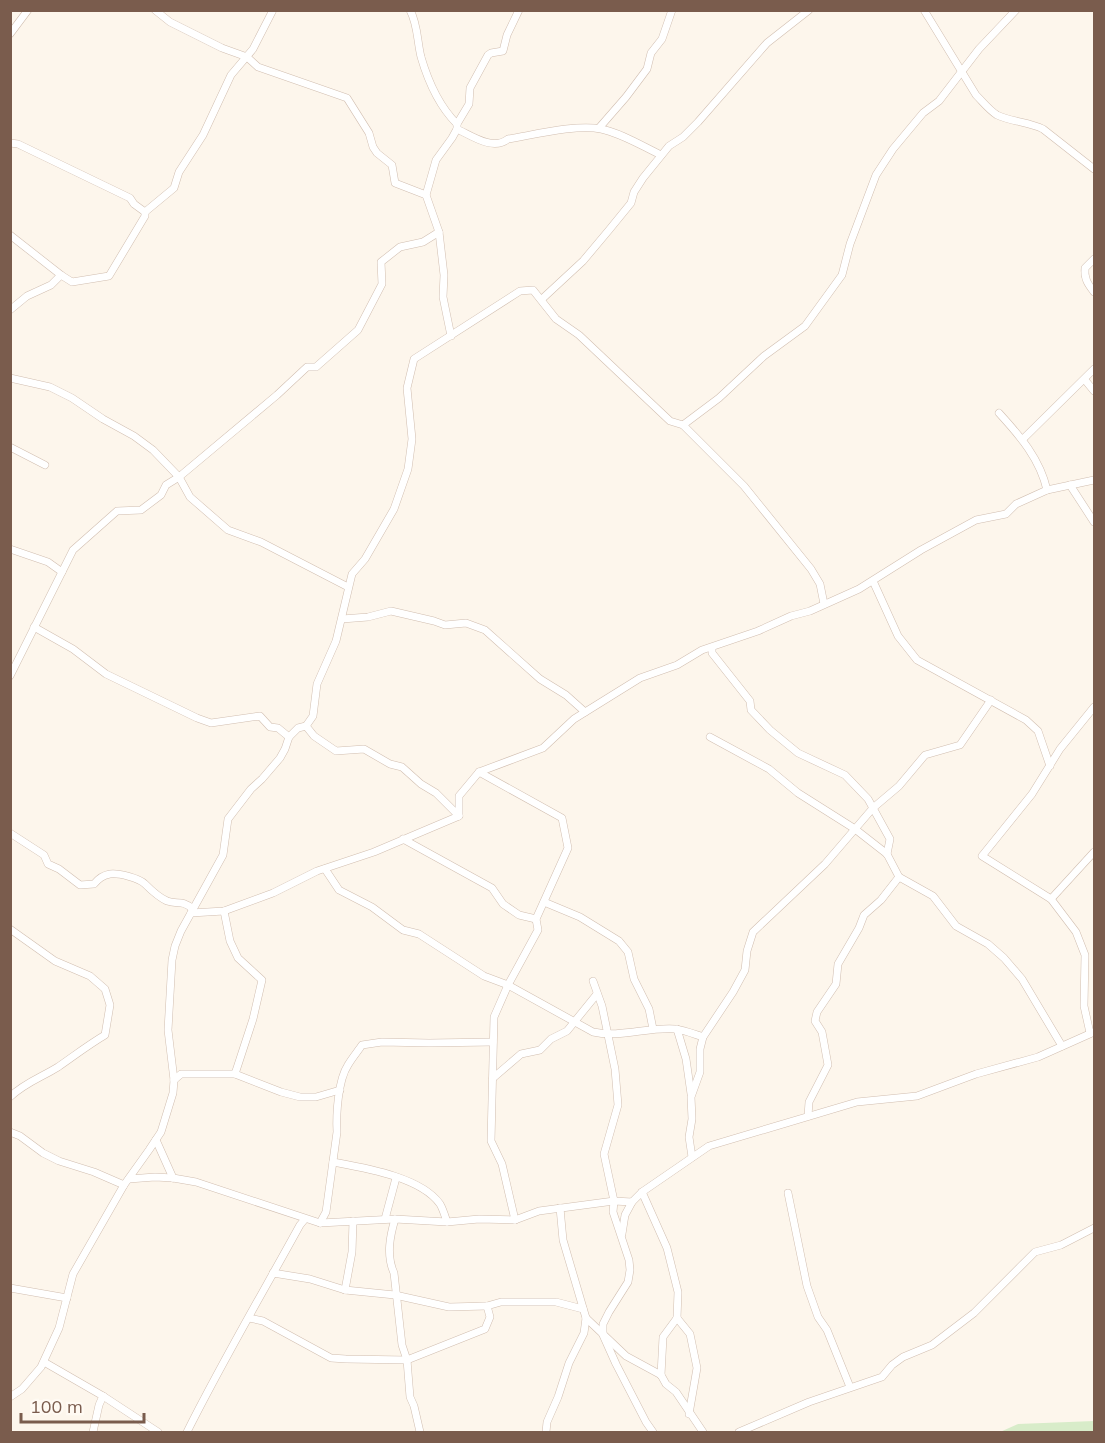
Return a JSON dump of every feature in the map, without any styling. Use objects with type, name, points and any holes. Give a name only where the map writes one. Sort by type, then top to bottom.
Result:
[{"type":"street","points":[[10,34],[28,10]]},
{"type":"street","points":[[155,10],[170,22],[222,48],[247,57],[258,67],[347,98],[369,133],[377,153],[392,165],[395,183],[426,195]]},
{"type":"street","points":[[10,235],[72,282],[109,276],[145,216],[145,212],[174,189],[179,172],[203,135],[231,75],[247,57],[273,10]]},
{"type":"street","points":[[410,10],[429,78],[446,114],[457,126],[490,144],[573,128],[599,128],[661,155]]},
{"type":"street","points":[[451,336],[443,297],[444,275],[439,232],[426,195],[436,160],[469,104],[470,88],[488,55],[503,51],[510,27],[519,10]]},
{"type":"street","points":[[599,128],[627,97],[647,69],[651,53],[662,39],[672,10]]},
{"type":"street","points":[[542,299],[583,261],[609,231],[631,203],[634,192],[669,146],[683,137],[698,122],[767,43],[809,10]]},
{"type":"street","points":[[924,10],[976,95],[996,114],[1043,129],[1095,169]]},
{"type":"street","points":[[683,424],[719,398],[772,350],[805,326],[843,275],[850,244],[876,175],[913,124],[939,101],[979,49],[1016,10]]},
{"type":"street","points":[[10,142],[111,188],[130,198],[145,212]]},
{"type":"street","points":[[10,676],[73,550],[117,511],[141,510],[161,495],[166,485],[179,477],[277,395],[307,367],[316,367],[358,330],[382,284],[381,262],[400,247],[423,242],[439,232]]},
{"type":"street","points":[[1095,259],[1084,268],[1086,282],[1095,292]]},
{"type":"street","points":[[10,310],[27,296],[51,285],[61,275]]},
{"type":"street","points":[[10,1397],[33,1378],[44,1362],[59,1328],[73,1274],[126,1182],[161,1132],[173,1094],[174,1080],[168,1030],[172,960],[180,931],[223,855],[228,819],[250,789],[280,758],[288,737],[298,728],[306,726],[313,716],[317,684],[336,641],[352,574],[365,559],[394,509],[396,497],[408,470],[412,439],[407,388],[414,360],[520,291],[533,290],[556,319],[579,335],[670,421],[683,424],[744,486],[811,569],[820,584],[824,604]]},
{"type":"street","points":[[1023,439],[1095,369]]},
{"type":"street","points":[[10,378],[50,387],[134,436],[153,450],[179,477],[190,497],[228,530],[261,542],[348,587]]},
{"type":"street","points":[[1085,380],[1095,391]]},
{"type":"street","points":[[999,413],[1023,439],[1044,476],[1047,490]]},
{"type":"street","points":[[10,447],[45,465]]},
{"type":"street","points":[[459,816],[459,796],[479,772],[543,748],[574,719],[640,678],[677,665],[702,650],[758,631],[859,590],[921,550],[976,520],[1006,514],[1016,504],[1047,490],[1095,480]]},
{"type":"street","points":[[1070,485],[1095,522]]},
{"type":"street","points":[[10,549],[48,562],[62,572]]},
{"type":"street","points":[[873,581],[898,636],[917,660],[1026,720],[1038,731],[1050,766]]},
{"type":"street","points":[[342,619],[368,617],[391,611],[445,625],[466,623],[485,630],[540,680],[566,695],[585,712]]},
{"type":"street","points":[[34,627],[73,649],[106,674],[197,718],[211,723],[260,716],[270,727],[278,728],[288,737]]},
{"type":"street","points":[[712,648],[712,652],[750,701],[751,710],[770,730],[798,753],[845,775],[868,799],[890,839],[887,854]]},
{"type":"street","points":[[691,1097],[700,1072],[700,1050],[703,1037],[745,970],[747,951],[753,932],[808,882],[873,808],[899,786],[924,755],[960,744],[991,700]]},
{"type":"street","points":[[621,1236],[625,1215],[632,1202],[642,1192],[709,1146],[857,1102],[917,1096],[976,1074],[1038,1057],[1092,1033],[1084,1006],[1085,955],[1076,932],[1051,899],[982,856],[1032,794],[1060,749],[1095,707]]},
{"type":"street","points":[[306,726],[314,736],[336,751],[364,749],[390,764],[402,767],[421,784],[436,793],[459,816]]},
{"type":"street","points":[[710,737],[769,769],[798,793],[855,829],[887,854],[899,877],[933,896],[956,926],[988,944],[1004,958],[1022,979],[1062,1046]]},
{"type":"street","points":[[479,772],[562,818],[568,848],[536,919],[538,930],[508,985],[494,1017],[491,1141],[502,1164],[515,1220]]},
{"type":"street","points":[[10,833],[44,855],[48,864],[59,869],[80,885],[94,884],[98,879],[109,874],[145,883],[149,890],[170,902],[178,901],[186,904],[192,911],[224,911],[459,816]]},
{"type":"street","points":[[403,839],[492,888],[503,904],[519,915],[536,919]]},
{"type":"street","points":[[1051,899],[1095,852]]},
{"type":"street","points":[[325,869],[339,890],[372,907],[403,930],[419,934],[484,976],[508,985],[592,1032],[607,1035],[653,1029],[677,1029],[703,1037]]},
{"type":"street","points":[[808,1116],[809,1102],[828,1065],[822,1032],[815,1021],[817,1012],[836,984],[838,964],[864,915],[881,900],[899,877]]},
{"type":"street","points":[[544,902],[580,917],[619,941],[628,952],[634,978],[649,1009],[653,1029]]},
{"type":"street","points":[[224,911],[230,941],[238,958],[262,980],[253,1019],[235,1074]]},
{"type":"street","points":[[10,929],[55,961],[90,976],[105,989],[110,1005],[105,1035],[10,1097]]},
{"type":"street","points":[[593,981],[615,1069],[618,1105],[604,1154],[614,1201],[613,1212],[629,1260],[628,1282],[603,1324],[603,1335],[653,1432]]},
{"type":"street","points":[[493,1078],[521,1054],[540,1050],[551,1039],[567,1031],[597,994]]},
{"type":"street","points":[[677,1029],[686,1059],[691,1097],[692,1119],[689,1137],[692,1157]]},
{"type":"street","points":[[320,1223],[326,1212],[340,1090],[346,1067],[362,1045],[382,1042],[429,1044],[493,1042]]},
{"type":"street","points":[[174,1080],[182,1074],[235,1074],[300,1097],[316,1097],[340,1090]]},
{"type":"street","points":[[10,1132],[59,1161],[126,1182],[173,1178],[226,1192],[320,1223],[385,1219],[447,1222],[479,1219],[515,1220],[539,1211],[614,1201],[632,1202]]},
{"type":"street","points":[[156,1140],[173,1178]]},
{"type":"street","points":[[333,1162],[364,1168],[417,1184],[439,1204],[447,1222]]},
{"type":"street","points":[[385,1219],[396,1178]]},
{"type":"street","points":[[642,1192],[667,1248],[678,1292],[677,1318],[663,1337],[661,1375],[666,1384],[676,1392],[703,1432]]},
{"type":"street","points":[[788,1193],[807,1286],[818,1317],[827,1330],[850,1388]]},
{"type":"street","points":[[546,1432],[547,1422],[569,1362],[584,1333],[586,1318],[563,1240],[560,1208]]},
{"type":"street","points":[[187,1432],[210,1385],[305,1219]]},
{"type":"street","points":[[395,1219],[390,1239],[390,1264],[394,1273],[395,1295],[402,1345],[407,1360],[410,1397],[420,1432]]},
{"type":"street","points":[[345,1290],[352,1252],[353,1221]]},
{"type":"street","points":[[739,1432],[794,1408],[882,1377],[903,1357],[932,1345],[974,1313],[1035,1252],[1061,1245],[1095,1228]]},
{"type":"street","points":[[273,1273],[310,1279],[345,1290],[395,1295],[449,1307],[487,1306],[501,1302],[555,1302],[584,1309]]},
{"type":"street","points":[[10,1288],[67,1298]]},
{"type":"street","points":[[249,1318],[263,1322],[331,1358],[407,1360],[485,1329],[490,1317],[487,1306]]},
{"type":"street","points":[[586,1318],[626,1356],[661,1375]]},
{"type":"street","points":[[677,1318],[690,1334],[697,1368],[689,1414]]},
{"type":"street","points":[[44,1362],[103,1396],[158,1432]]},
{"type":"street","points":[[93,1432],[103,1396]]},
{"type":"green space","points":[[1094,1421],[1094,1432],[1000,1432],[1018,1424]]}]
